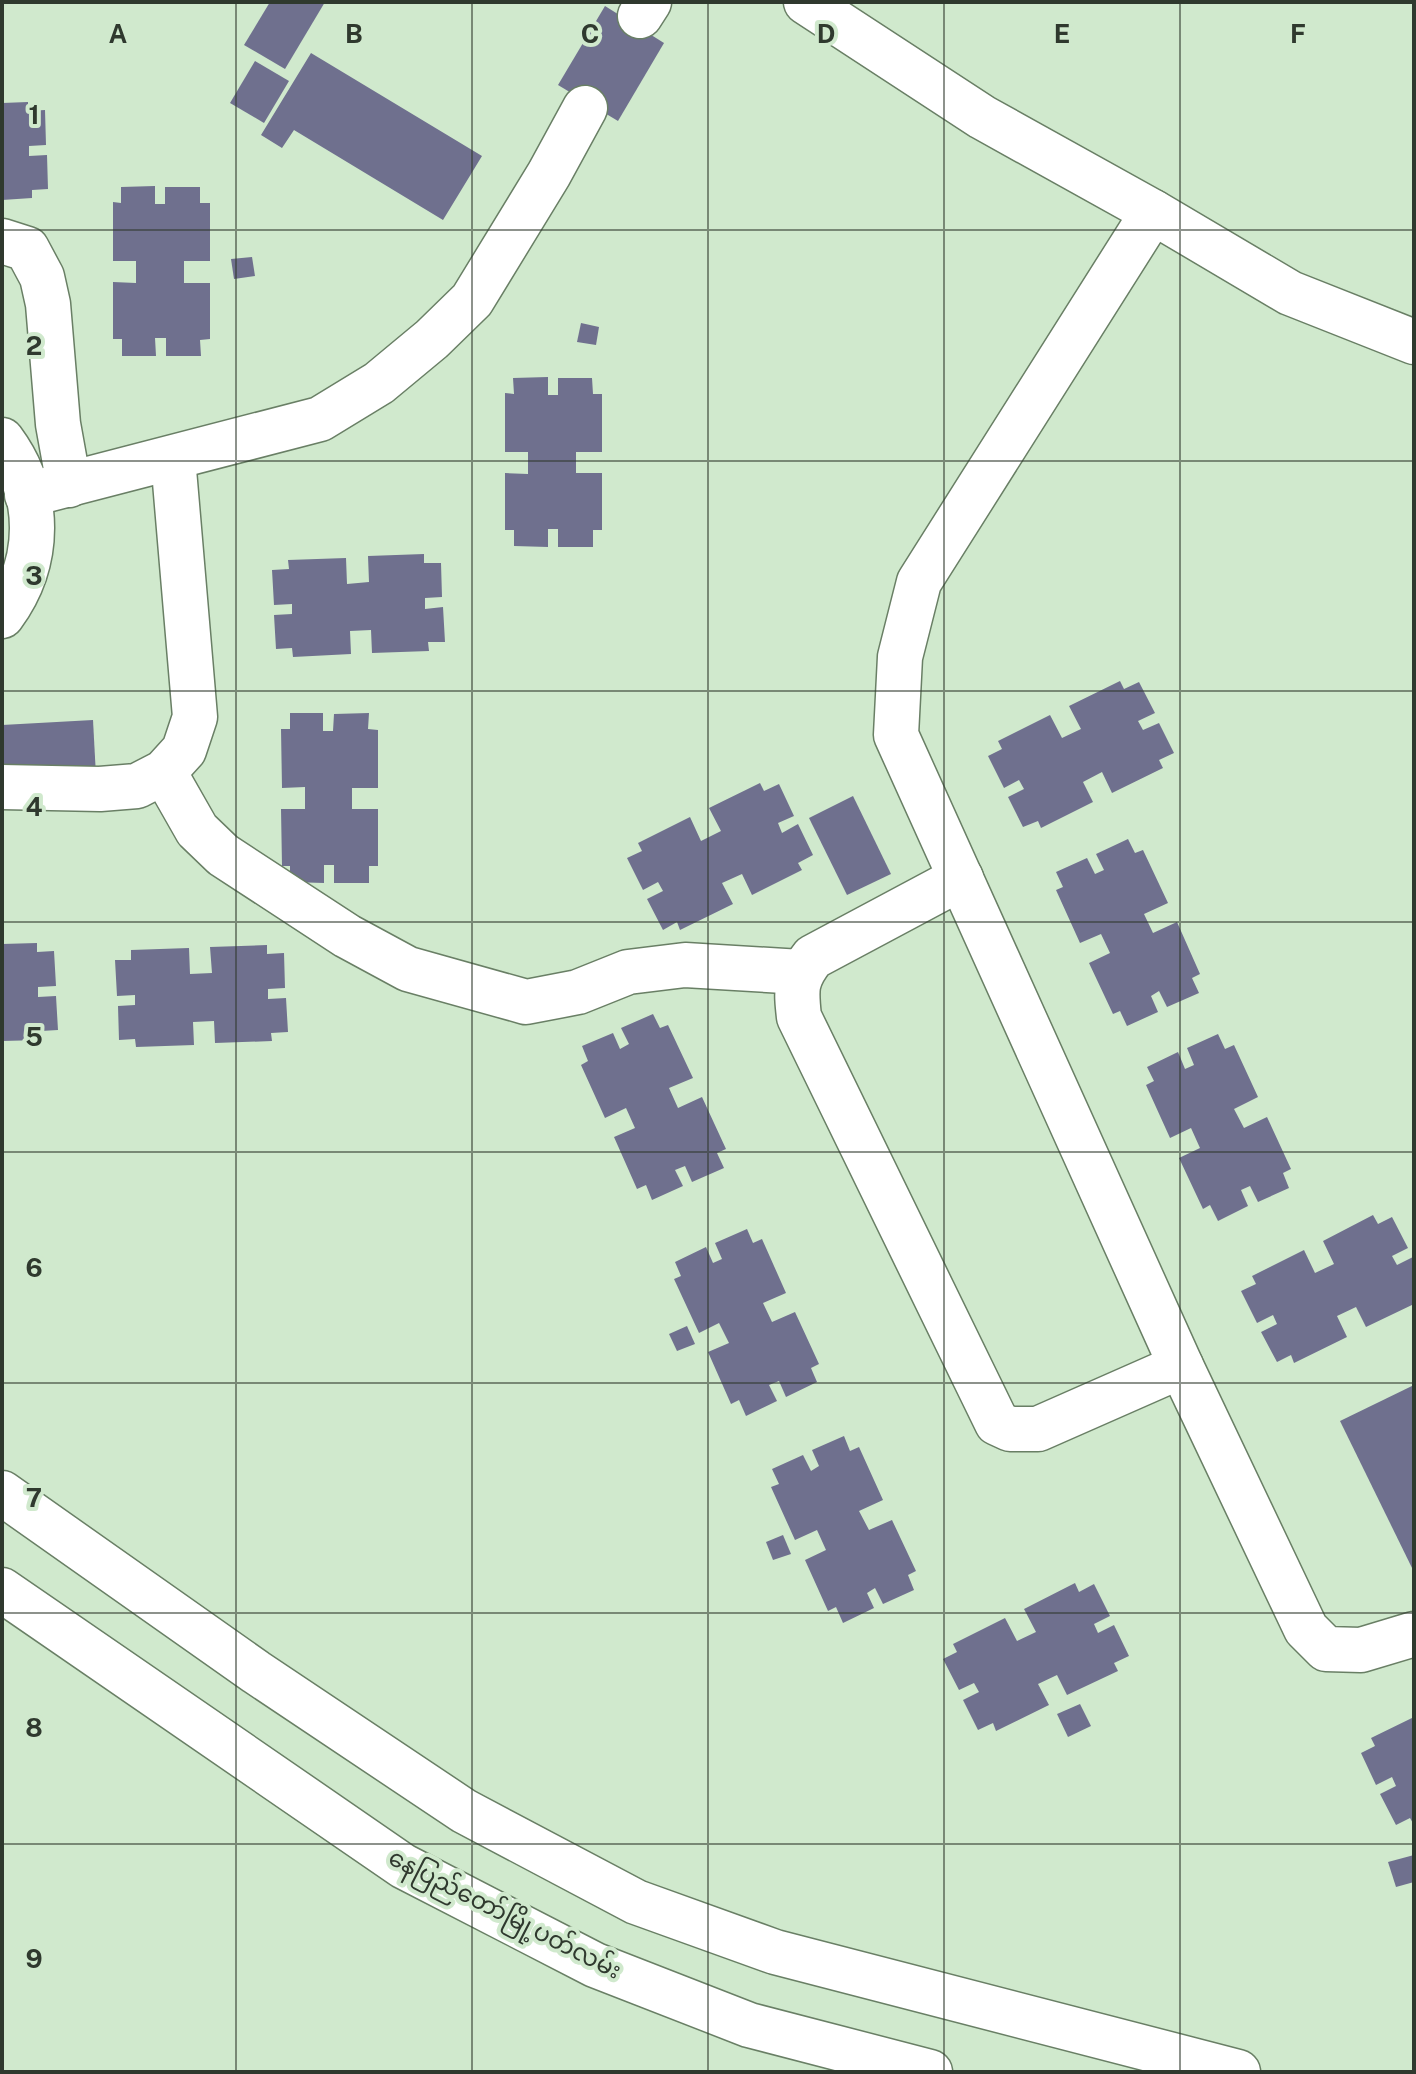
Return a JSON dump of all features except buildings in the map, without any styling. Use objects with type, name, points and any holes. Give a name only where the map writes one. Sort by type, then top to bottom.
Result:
[{"type":"street","points":[[806,2],[982,117],[1290,293],[1414,342]]},
{"type":"street","points":[[27,495],[320,419],[379,383],[432,339],[472,300],[549,174],[585,108]]},
{"type":"street","points":[[1153,212],[919,582],[900,657],[896,735],[1181,1366],[1306,1629],[1326,1649],[1361,1650],[1414,1634]]},
{"type":"street","points":[[2,241],[27,249],[42,277],[48,304],[58,424],[69,485]]},
{"type":"street","points":[[2,440],[17,461],[32,512],[32,544],[18,594],[2,616]]},
{"type":"street","points":[[2,787],[100,789],[137,786],[164,772],[184,750],[195,717],[173,458]]},
{"type":"street","points":[[164,772],[197,830],[223,855],[347,936],[408,969],[526,1002],[578,992],[628,972],[685,965],[801,972]]},
{"type":"street","points":[[961,878],[813,957],[801,972],[796,991],[799,1017],[997,1423],[1010,1429],[1038,1429],[1181,1366]]},
{"type":"street","points":[[2,1493],[256,1672],[464,1811],[636,1902],[775,1952],[1238,2072]]},
{"type":"street","name":"နေပြည်တော်မြို့ပတ်လမ်း","points":[[2,1590],[416,1873],[595,1965],[749,2025],[930,2072]]}]
